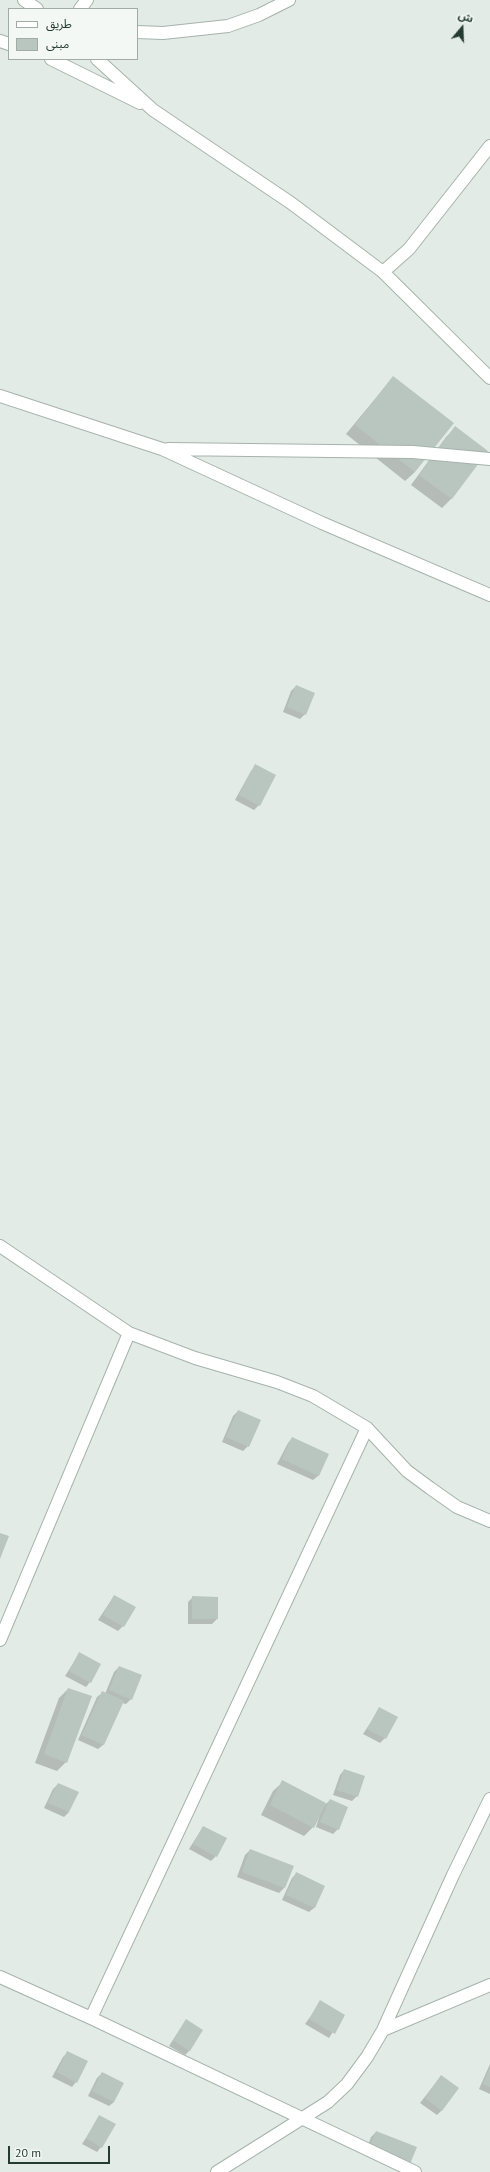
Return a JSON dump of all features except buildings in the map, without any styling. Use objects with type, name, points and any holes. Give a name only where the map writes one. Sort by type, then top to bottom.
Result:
[{"type":"street","points":[[24,0],[36,8]]},
{"type":"street","points":[[81,8],[88,0]]},
{"type":"street","points":[[138,32],[163,33],[228,26],[259,15],[289,0]]},
{"type":"street","points":[[53,60],[153,110],[291,204],[383,272],[490,378]]},
{"type":"street","points":[[98,60],[153,110]]},
{"type":"street","points":[[383,272],[409,249],[490,146]]},
{"type":"street","points":[[0,396],[162,449],[322,523],[490,594]]},
{"type":"street","points":[[162,449],[412,452],[490,459]]},
{"type":"street","points":[[0,1246],[129,1332],[195,1358],[276,1382],[313,1396],[367,1428],[407,1471],[456,1507],[490,1521]]},
{"type":"street","points":[[0,1640],[129,1332]]},
{"type":"street","points":[[92,2018],[367,1428]]},
{"type":"street","points":[[217,2172],[328,2102],[347,2084],[367,2057],[382,2030],[453,1875],[490,1799]]},
{"type":"street","points":[[0,1977],[92,2018],[415,2172]]},
{"type":"street","points":[[382,2030],[490,1985]]}]
